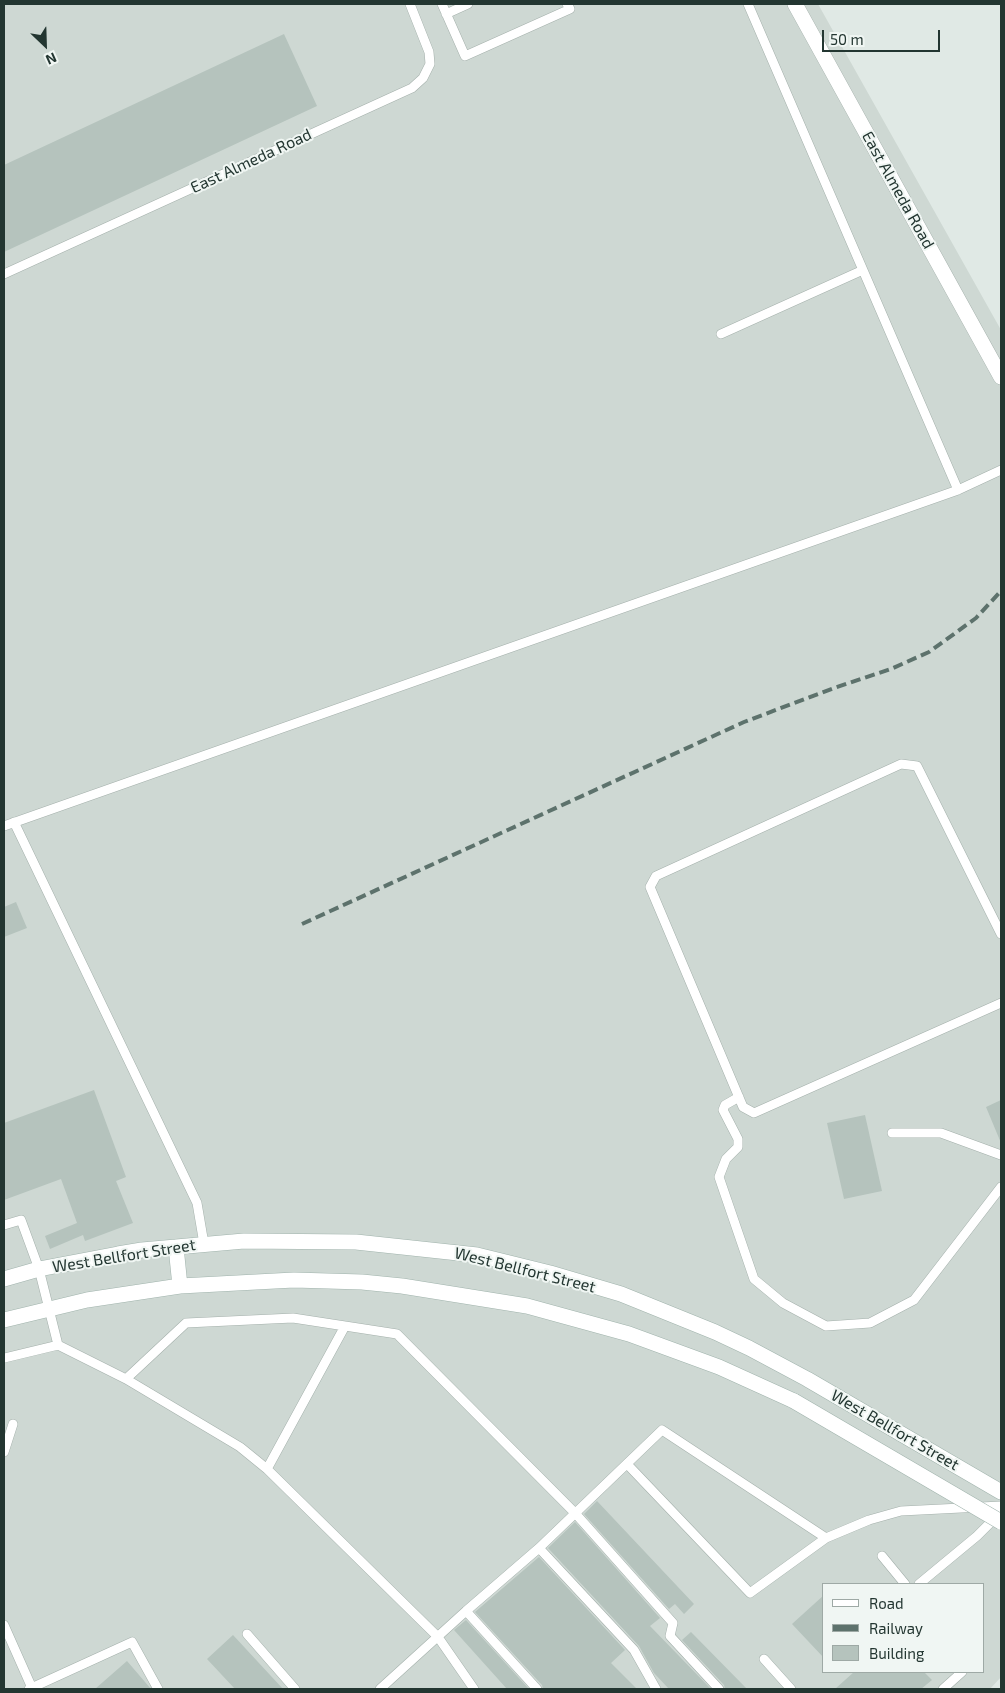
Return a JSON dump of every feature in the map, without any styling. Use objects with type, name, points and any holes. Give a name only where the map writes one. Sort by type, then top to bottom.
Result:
[{"type":"main road","name":"East Almeda Road","points":[[795,4],[1001,377]]},
{"type":"main road","name":"West Bellfort Street","points":[[4,1279],[126,1252],[204,1244],[278,1240],[356,1242],[461,1253],[514,1264],[621,1294],[749,1348],[807,1379],[1001,1492]]},
{"type":"main road","points":[[176,1247],[180,1286]]},
{"type":"main road","name":"West Bellfort Street","points":[[4,1320],[87,1300],[180,1286],[261,1281],[324,1281],[402,1286],[482,1297],[535,1308],[629,1334],[719,1366],[794,1401],[1001,1522]]},
{"type":"lane","name":"East Almeda Road","points":[[4,274],[412,88],[423,78],[430,64],[429,52],[410,4]]},
{"type":"lane","points":[[442,4],[466,56],[570,9],[567,4]]},
{"type":"lane","points":[[446,14],[468,4]]},
{"type":"lane","points":[[748,4],[958,490]]},
{"type":"lane","points":[[721,334],[863,270]]},
{"type":"lane","points":[[4,826],[958,490],[1001,470]]},
{"type":"lane","points":[[1001,934],[917,766],[901,764],[656,876],[650,888],[743,1107],[754,1113],[1001,1003]]},
{"type":"lane","points":[[14,822],[197,1203],[204,1244]]},
{"type":"lane","points":[[740,1097],[725,1106],[723,1110],[738,1139],[738,1147],[726,1159],[719,1177],[754,1279],[783,1302],[826,1326],[870,1323],[914,1300],[1001,1187]]},
{"type":"lane","points":[[892,1133],[941,1133],[1001,1154]]},
{"type":"lane","points":[[4,1225],[20,1220],[39,1270],[58,1345]]},
{"type":"lane","points":[[126,1379],[186,1323],[293,1318],[397,1334],[575,1513],[673,1623],[670,1636],[720,1689]]},
{"type":"lane","points":[[267,1469],[345,1326]]},
{"type":"lane","points":[[4,1358],[58,1345],[126,1379],[240,1448],[267,1469],[438,1637],[474,1689]]},
{"type":"lane","points":[[4,1452],[13,1424]]},
{"type":"lane","points":[[380,1689],[539,1548],[662,1430],[826,1538]]},
{"type":"lane","points":[[627,1464],[750,1593],[826,1538],[869,1520],[901,1511],[1001,1506]]},
{"type":"lane","points":[[920,1583],[977,1536],[1001,1512]]},
{"type":"lane","points":[[539,1548],[634,1650],[656,1689]]},
{"type":"lane","points":[[882,1556],[904,1583]]},
{"type":"lane","points":[[466,1611],[537,1689]]},
{"type":"lane","points":[[4,1625],[30,1689],[132,1642],[158,1689]]},
{"type":"lane","points":[[247,1634],[295,1689]]},
{"type":"lane","points":[[764,1659],[791,1689]]},
{"type":"lane","points":[[943,1689],[961,1673]]},
{"type":"shaded area","points":[[4,4],[818,4],[1001,330],[1001,1677],[990,1689],[4,1689]]},
{"type":"building","points":[[284,34],[317,106],[4,252],[4,165]]},
{"type":"building","points":[[16,902],[27,928],[4,937],[4,907]]},
{"type":"building","points":[[94,1090],[126,1177],[116,1181],[133,1223],[85,1241],[83,1235],[50,1249],[45,1236],[77,1223],[61,1179],[4,1200],[4,1123]]},
{"type":"building","points":[[1001,1100],[1001,1143],[986,1107]]},
{"type":"building","points":[[865,1115],[882,1191],[844,1199],[827,1123]]},
{"type":"building","points":[[597,1501],[694,1604],[684,1614],[675,1604],[669,1609],[584,1514]]},
{"type":"building","points":[[575,1522],[660,1618],[650,1626],[711,1689],[669,1689],[654,1673],[639,1646],[548,1548]]},
{"type":"building","points":[[539,1557],[625,1650],[611,1663],[637,1689],[543,1689],[542,1685],[475,1612]]},
{"type":"building","points":[[822,1597],[822,1656],[792,1624]]},
{"type":"building","points":[[466,1620],[529,1689],[507,1689],[454,1630]]},
{"type":"building","points":[[691,1632],[747,1689],[725,1689],[724,1685],[682,1640]]},
{"type":"building","points":[[233,1635],[283,1689],[235,1689],[207,1659]]},
{"type":"building","points":[[127,1661],[151,1689],[95,1689]]},
{"type":"building","points":[[853,1673],[925,1673],[932,1680],[921,1689],[835,1689]]},
{"type":"railway","points":[[302,924],[744,722],[891,669],[929,652],[976,618],[1001,591]]}]
